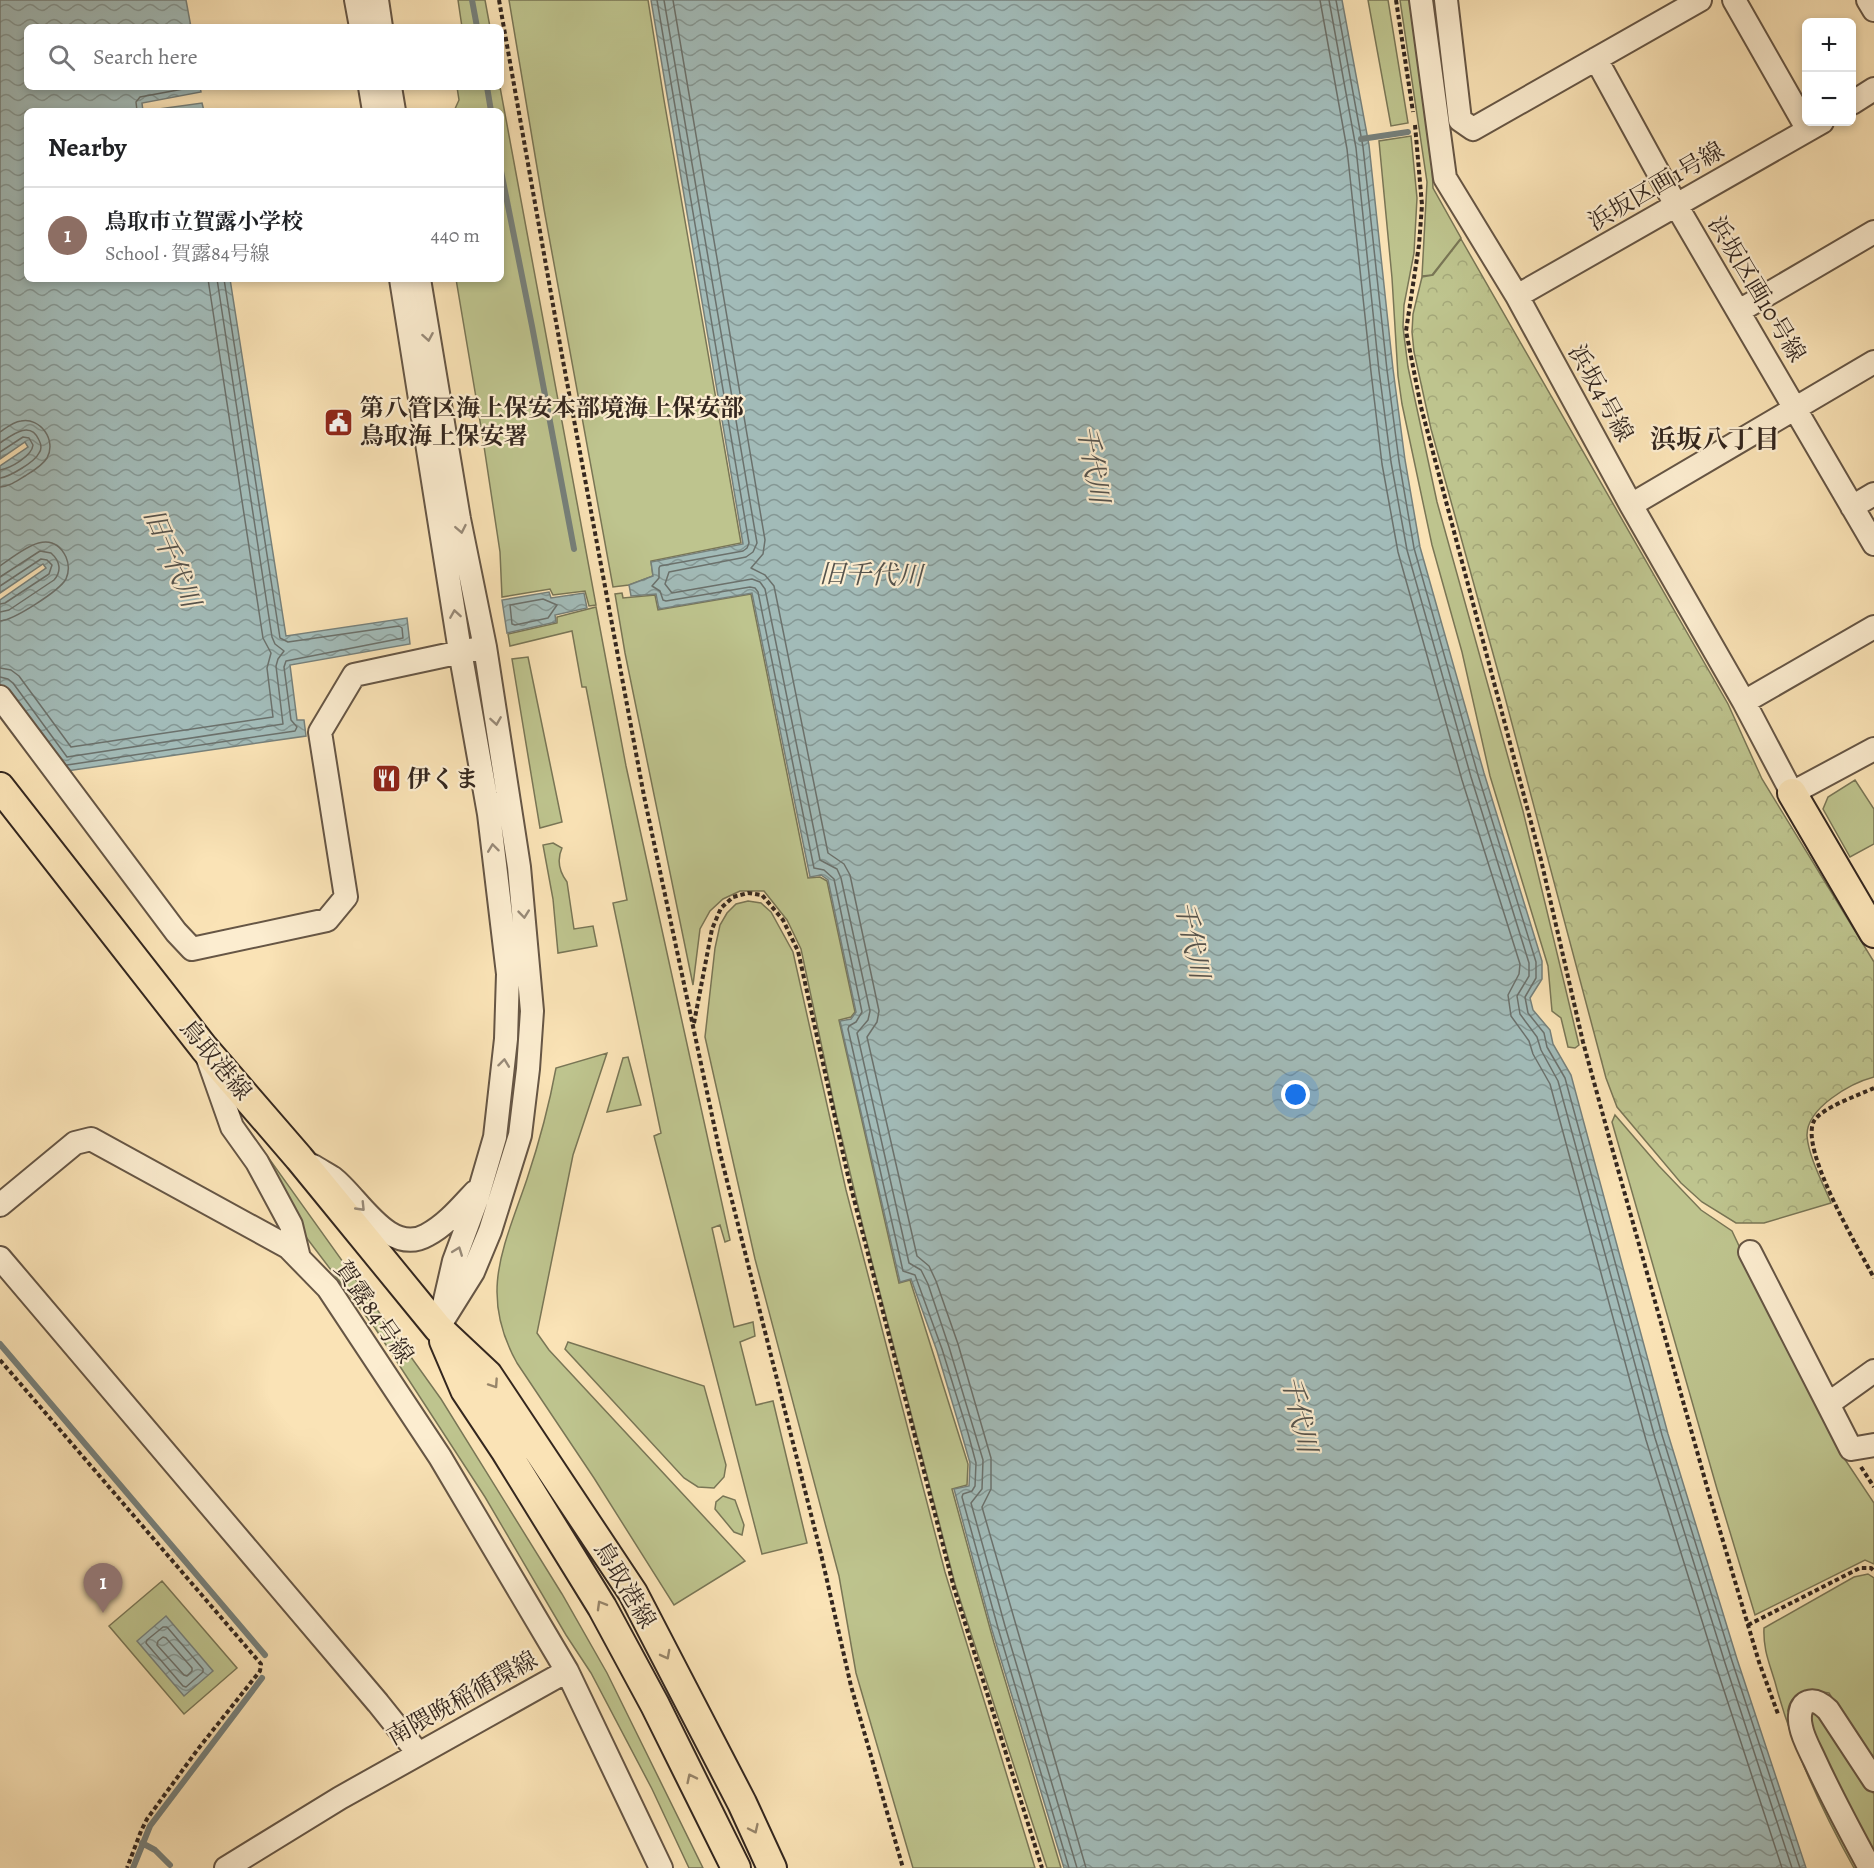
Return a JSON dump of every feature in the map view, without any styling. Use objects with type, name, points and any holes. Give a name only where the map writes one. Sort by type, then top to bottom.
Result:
[{"type":"main road","name":"鳥取港線","points":[[0,787],[204,1048],[299,1158],[438,1328],[488,1376],[633,1593],[742,1803],[772,1868]]},
{"type":"main road","points":[[1792,793],[1874,933]]},
{"type":"main road","name":"鳥取港線","points":[[438,1328],[465,1390],[602,1607],[736,1868]]},
{"type":"street","points":[[356,0],[360,24]]},
{"type":"street","points":[[377,0],[381,24]]},
{"type":"street","name":"浜坂4号線","points":[[1421,0],[1445,178],[1517,296],[1631,505],[1744,702],[1792,793]]},
{"type":"street","points":[[1451,2],[1460,120],[1473,129],[1700,0]]},
{"type":"street","points":[[1734,0],[1802,106]]},
{"type":"street","points":[[1868,0],[1874,10]]},
{"type":"street","name":"浜坂区画10号線","points":[[1596,59],[1676,205],[1874,544]]},
{"type":"street","points":[[1856,100],[1874,89]]},
{"type":"street","points":[[370,90],[374,108]]},
{"type":"street","points":[[390,90],[394,108]]},
{"type":"street","name":"浜坂区画1号線","points":[[1517,296],[1815,126]]},
{"type":"street","points":[[1739,311],[1874,232]]},
{"type":"street","points":[[401,282],[460,651],[489,814],[508,974],[506,1039],[495,1137],[482,1183],[454,1261],[438,1328]]},
{"type":"street","points":[[420,282],[459,519],[484,647],[519,867],[532,1011],[520,1135],[490,1231],[473,1272],[438,1328]]},
{"type":"street","points":[[1631,505],[1874,362]]},
{"type":"street","points":[[1852,507],[1874,494]]},
{"type":"street","points":[[1744,702],[1874,627]]},
{"type":"street","points":[[0,697],[176,932],[192,949],[327,920],[346,897],[320,732],[354,675],[484,647]]},
{"type":"street","points":[[1792,793],[1874,750]]},
{"type":"street","points":[[204,1048],[232,1127],[256,1162],[291,1225],[299,1258]]},
{"type":"street","name":"賀露84号線","points":[[0,1205],[75,1143],[91,1139],[288,1247],[328,1288],[440,1456],[567,1671]]},
{"type":"street","points":[[299,1158],[334,1179],[380,1227],[405,1240],[426,1236],[456,1213],[482,1183]]},
{"type":"street","points":[[1750,1252],[1851,1449],[1874,1445]]},
{"type":"street","points":[[0,1258],[371,1694],[418,1753]]},
{"type":"street","points":[[1828,1404],[1874,1371]]},
{"type":"street","name":"南隈晩稲循環線","points":[[226,1868],[340,1798],[567,1671],[661,1868]]},
{"type":"street","points":[[1870,1868],[1830,1794],[1801,1728],[1800,1711],[1803,1705],[1807,1702],[1820,1703],[1828,1710],[1874,1780]]},
{"type":"path","points":[[499,0],[503,24]]},
{"type":"path","points":[[1396,0],[1414,116],[1422,205],[1419,245],[1406,331],[1421,407],[1541,860],[1589,1063],[1709,1494],[1759,1662],[1781,1722]]},
{"type":"path","points":[[504,28],[644,796],[720,1153],[820,1554],[850,1686],[903,1868]]},
{"type":"path","points":[[693,1027],[712,929],[722,908],[733,897],[748,893],[762,895],[783,920],[798,951],[848,1176],[954,1588],[1042,1868]]},
{"type":"path","points":[[1874,1088],[1821,1113],[1814,1121],[1810,1133],[1816,1157],[1833,1202],[1874,1278]]},
{"type":"path","points":[[0,1360],[261,1664],[260,1671],[198,1749],[147,1819],[127,1868]]},
{"type":"path","points":[[1748,1625],[1860,1568],[1871,1568],[1874,1571]]},
{"type":"green space","points":[[458,0],[485,0],[489,24],[462,24]]},
{"type":"green space","points":[[509,0],[648,0],[741,543],[651,561],[653,576],[629,585],[613,587],[544,209]]},
{"type":"green space","points":[[1368,0],[1388,0],[1408,123],[1391,126]]},
{"type":"green space","points":[[1400,0],[1412,0],[1433,188],[1461,238],[1432,275],[1422,276],[1427,182]]},
{"type":"green space","points":[[457,90],[501,90],[504,108],[455,108],[459,100]]},
{"type":"green space","points":[[504,109],[596,605],[589,606],[585,591],[553,595],[550,589],[502,597],[500,552],[457,282],[504,282]]},
{"type":"green space","points":[[1411,136],[1417,198],[1414,253],[1404,305],[1403,327],[1408,367],[1437,502],[1523,811],[1579,1045],[1575,1048],[1568,1047],[1561,1018],[1552,1011],[1548,966],[1490,776],[1462,652],[1432,545],[1402,404],[1379,141]]},
{"type":"green space","points":[[1461,239],[1728,704],[1762,779],[1874,962],[1874,1077],[1831,1098],[1814,1116],[1807,1136],[1810,1153],[1831,1203],[1764,1223],[1736,1223],[1702,1202],[1681,1183],[1617,1107],[1606,1078],[1431,429],[1414,352],[1413,314],[1422,277],[1433,275]]},
{"type":"green space","points":[[622,593],[623,598],[655,595],[658,610],[751,594],[808,878],[820,877],[827,881],[855,1012],[851,1017],[839,1020],[899,1283],[910,1280],[968,1464],[967,1485],[952,1489],[994,1643],[1061,1868],[1047,1868],[955,1584],[864,1231],[801,949],[787,920],[764,891],[740,891],[723,899],[710,911],[700,929],[693,985],[625,653],[615,594]]},
{"type":"green space","points":[[596,607],[626,766],[730,1240],[725,1242],[720,1225],[712,1228],[734,1327],[753,1322],[755,1336],[740,1342],[756,1405],[773,1401],[807,1543],[762,1554],[654,1136],[661,1133],[613,903],[627,900],[586,687],[582,687],[572,631],[510,646],[508,634],[557,623],[557,617]]},
{"type":"green space","points":[[528,657],[562,822],[540,828],[512,659]]},
{"type":"green space","points":[[1855,780],[1874,809],[1874,844],[1850,857],[1823,809],[1828,797]]},
{"type":"green space","points":[[553,843],[562,848],[560,865],[567,882],[574,929],[593,926],[597,946],[558,953],[553,899],[543,845]]},
{"type":"green space","points":[[748,901],[761,903],[771,912],[793,952],[846,1190],[945,1572],[1035,1868],[913,1868],[856,1673],[839,1576],[755,1259],[705,1037],[715,948],[720,925],[736,904]]},
{"type":"green space","points":[[607,1053],[573,1155],[537,1333],[549,1350],[745,1561],[674,1605],[594,1478],[517,1363],[505,1338],[499,1314],[497,1292],[503,1249],[536,1152],[556,1068]]},
{"type":"green space","points":[[628,1057],[641,1105],[607,1112],[623,1058]]},
{"type":"green space","points":[[1615,1115],[1701,1210],[1732,1231],[1842,1455],[1874,1503],[1874,1564],[1865,1560],[1755,1615],[1612,1122]]},
{"type":"green space","points":[[240,1118],[441,1399],[562,1594],[607,1673],[703,1868],[689,1868],[652,1789],[591,1673],[566,1635],[485,1497],[375,1328],[306,1237],[279,1181]]},
{"type":"green space","points":[[568,1342],[704,1386],[726,1465],[724,1477],[714,1488],[698,1487],[684,1478],[565,1349]]},
{"type":"green space","points":[[723,1496],[735,1500],[744,1525],[742,1535],[734,1532],[715,1509],[716,1502]]},
{"type":"green space","points":[[1868,1574],[1874,1578],[1874,1765],[1829,1693],[1810,1692],[1798,1695],[1793,1698],[1788,1710],[1864,1868],[1854,1868],[1819,1800],[1790,1730],[1767,1655],[1764,1628],[1854,1577]]},
{"type":"green space","points":[[162,1581],[237,1668],[184,1714],[109,1626]]},
{"type":"green space","points":[[1816,1709],[1874,1794],[1874,1865],[1806,1715]]},
{"type":"water","name":"旧千代川","points":[[0,0],[186,0],[190,24],[24,24],[24,90],[201,90],[201,92],[142,103],[143,108],[24,108],[24,282],[230,282],[286,636],[407,618],[410,644],[290,665],[297,720],[304,720],[306,736],[60,772],[0,688],[0,600],[46,568],[43,564],[0,593],[0,466],[28,447],[25,442],[0,459]]},
{"type":"water","points":[[651,0],[1342,0],[1369,145],[1393,369],[1420,547],[1484,773],[1542,961],[1542,979],[1530,998],[1533,1010],[1550,1030],[1553,1044],[1571,1075],[1668,1434],[1737,1659],[1806,1868],[1064,1868],[992,1630],[954,1489],[969,1486],[970,1463],[937,1351],[911,1279],[900,1282],[840,1021],[851,1019],[856,1012],[828,880],[821,875],[810,877],[752,593],[659,609],[656,594],[631,596],[629,585],[653,576],[651,562],[743,544]]},
{"type":"water","points":[[202,103],[203,108],[166,108]]},
{"type":"water","points":[[549,592],[551,598],[584,593],[587,608],[555,615],[556,622],[507,633],[502,600]]},
{"type":"water","points":[[166,1616],[213,1671],[184,1696],[137,1641]]},
{"type":"waterway","points":[[472,0],[476,24]]},
{"type":"waterway","points":[[488,90],[490,108]]},
{"type":"waterway","points":[[1361,139],[1408,132]]},
{"type":"waterway","points":[[504,186],[574,549]]},
{"type":"waterway","points":[[0,1344],[265,1655]]},
{"type":"waterway","points":[[133,1868],[150,1826],[262,1678]]},
{"type":"waterway","points":[[142,1843],[155,1850],[170,1865]]},
{"type":"place","name":"第八管区海上保安本部境海上保安部 鳥取海上保安署","points":[[339,422]]},
{"type":"place","name":"伊くま","points":[[386,779]]},
{"type":"place","name":"鳥取市立賀露小学校","points":[[103,1613]]},
{"type":"district","name":"浜坂八丁目","points":[[1715,439]]},
{"type":"water label","name":"千代川","points":[[1093,464]]},
{"type":"water label","name":"千代川","points":[[1192,940]]},
{"type":"water label","name":"千代川","points":[[1299,1414]]}]
